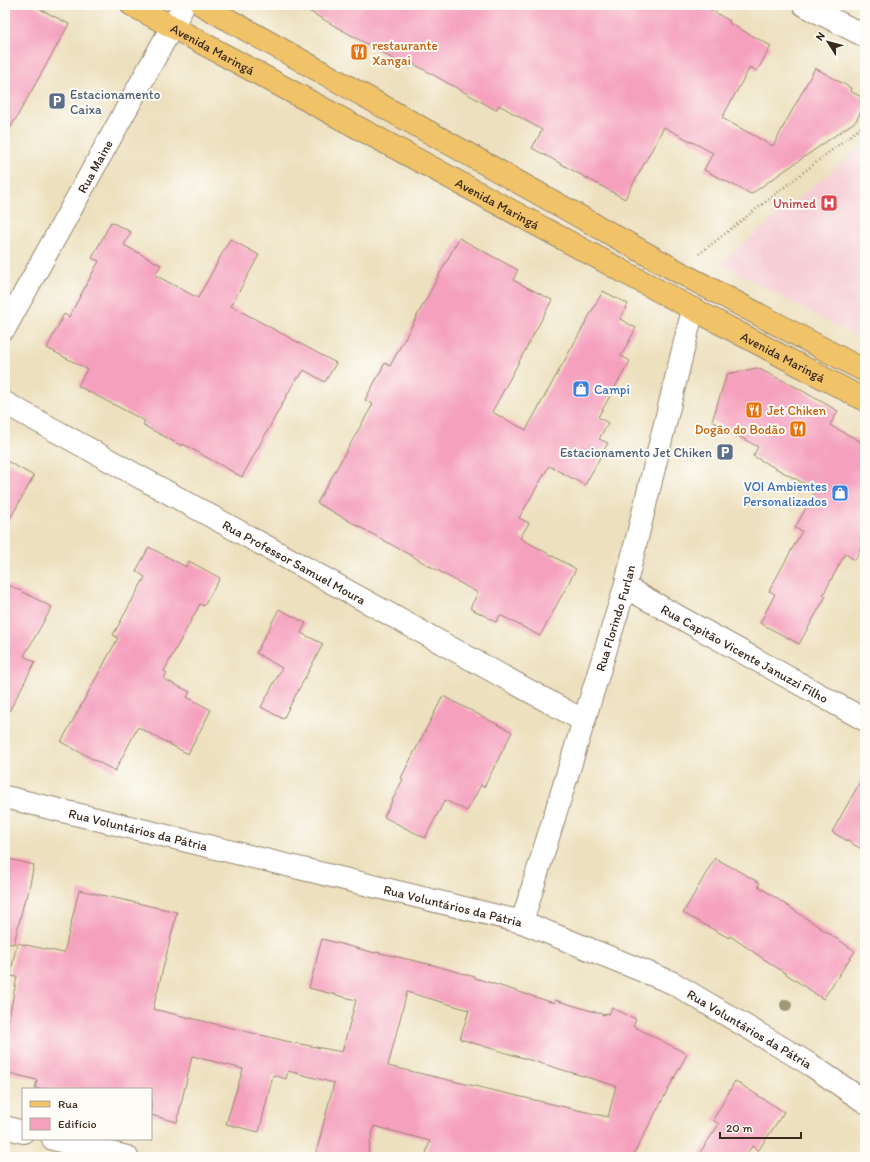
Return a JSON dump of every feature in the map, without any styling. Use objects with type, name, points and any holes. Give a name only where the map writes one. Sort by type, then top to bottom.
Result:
[{"type":"main road","name":"Avenida Maringá","points":[[132,5],[693,309],[865,400]]},
{"type":"main road","name":"Avenida Maringá","points":[[202,5],[677,271],[865,371]]},
{"type":"street","name":"Rua Maine","points":[[5,328],[184,5]]},
{"type":"street","points":[[804,5],[865,36]]},
{"type":"street","name":"Rua Florindo Furlan","points":[[522,922],[625,587],[693,309]]},
{"type":"street","name":"Rua Professor Samuel Moura","points":[[5,403],[584,721]]},
{"type":"street","name":"Rua Capitão Vicente Januzzi Filho","points":[[625,587],[865,720]]},
{"type":"street","name":"Rua Voluntários da Pátria","points":[[5,797],[522,922],[673,982],[811,1065],[865,1102]]},
{"type":"street","points":[[5,1128],[22,1132]]},
{"type":"street","points":[[57,1140],[127,1157]]},
{"type":"path","points":[[677,271],[865,124]]},
{"type":"shaded area","name":"Unimed","points":[[865,144],[865,342],[720,263]]},
{"type":"building","points":[[5,5],[32,5],[69,24],[5,138]]},
{"type":"building","points":[[298,5],[702,5],[730,21],[729,23],[771,46],[757,71],[750,67],[722,118],[773,146],[815,68],[851,88],[850,91],[865,99],[865,104],[856,121],[751,194],[704,170],[713,153],[664,127],[625,199],[532,148],[542,130],[499,105],[496,110],[412,63],[409,68]]},
{"type":"building","points":[[111,222],[131,232],[124,245],[161,265],[155,275],[198,298],[230,239],[259,255],[231,306],[336,363],[325,382],[304,370],[299,378],[297,377],[242,477],[183,444],[182,446],[143,425],[145,421],[78,386],[87,369],[47,348],[64,314],[69,317],[99,261],[92,258]]},
{"type":"building","points":[[459,238],[518,270],[513,280],[552,300],[492,412],[526,430],[603,291],[628,304],[620,319],[636,328],[621,356],[630,361],[598,417],[608,423],[599,439],[608,443],[585,485],[549,466],[519,518],[529,523],[520,538],[576,569],[540,636],[500,615],[496,622],[470,608],[478,593],[317,503],[373,404],[365,400],[385,363],[390,366]]},
{"type":"building","points":[[757,368],[792,385],[838,411],[830,425],[865,444],[865,541],[855,560],[845,554],[823,595],[826,596],[799,644],[760,623],[775,594],[769,591],[802,531],[795,528],[816,490],[753,456],[758,447],[712,421],[727,374]]},
{"type":"building","points":[[5,460],[34,476],[5,528]]},
{"type":"building","points":[[149,547],[186,567],[189,561],[220,578],[204,606],[200,604],[164,671],[167,673],[164,679],[190,692],[187,697],[211,710],[188,754],[138,727],[115,771],[61,742],[118,638],[113,635],[145,577],[136,571]]},
{"type":"building","points":[[5,583],[52,607],[24,656],[35,662],[5,719]]},
{"type":"building","points":[[279,609],[306,623],[301,633],[323,644],[283,719],[261,707],[282,668],[256,653]]},
{"type":"building","points":[[443,696],[512,732],[484,787],[481,785],[467,811],[445,800],[425,838],[384,817],[403,779],[401,778]]},
{"type":"building","points":[[865,773],[865,851],[832,832]]},
{"type":"building","points":[[5,858],[34,865],[27,898],[25,898],[14,944],[5,943]]},
{"type":"building","points":[[715,858],[760,883],[758,886],[855,951],[823,999],[730,936],[729,938],[683,913]]},
{"type":"building","points":[[79,890],[177,912],[153,1009],[290,1042],[342,1052],[356,1000],[309,988],[322,939],[375,953],[433,965],[554,1003],[555,1000],[605,1015],[606,1013],[609,1014],[612,1008],[636,1019],[633,1026],[687,1054],[632,1157],[425,1157],[430,1141],[374,1126],[367,1157],[315,1157],[334,1083],[288,1071],[286,1079],[273,1075],[259,1132],[226,1124],[243,1069],[192,1056],[177,1122],[152,1115],[152,1088],[35,1088],[37,1080],[5,1072],[5,1038],[17,977],[10,976],[17,943],[64,953]],"holes":[[[407,992],[469,1010],[460,1039],[616,1086],[608,1117],[388,1066]]]},
{"type":"building","points":[[735,1081],[784,1112],[758,1151],[752,1146],[745,1157],[697,1157],[719,1124],[713,1120]]},
{"type":"place","name":"restaurante Xangai","points":[[359,52]]},
{"type":"place","name":"Estacionamento Caixa","points":[[57,101]]},
{"type":"place","name":"Unimed","points":[[829,203]]},
{"type":"place","name":"Campi","points":[[581,389]]},
{"type":"place","name":"Jet Chiken","points":[[754,410]]},
{"type":"place","name":"Dogão do Bodão","points":[[798,429]]},
{"type":"place","name":"Estacionamento Jet Chiken","points":[[725,452]]},
{"type":"place","name":"VOI Ambientes Personalizados","points":[[840,493]]}]
